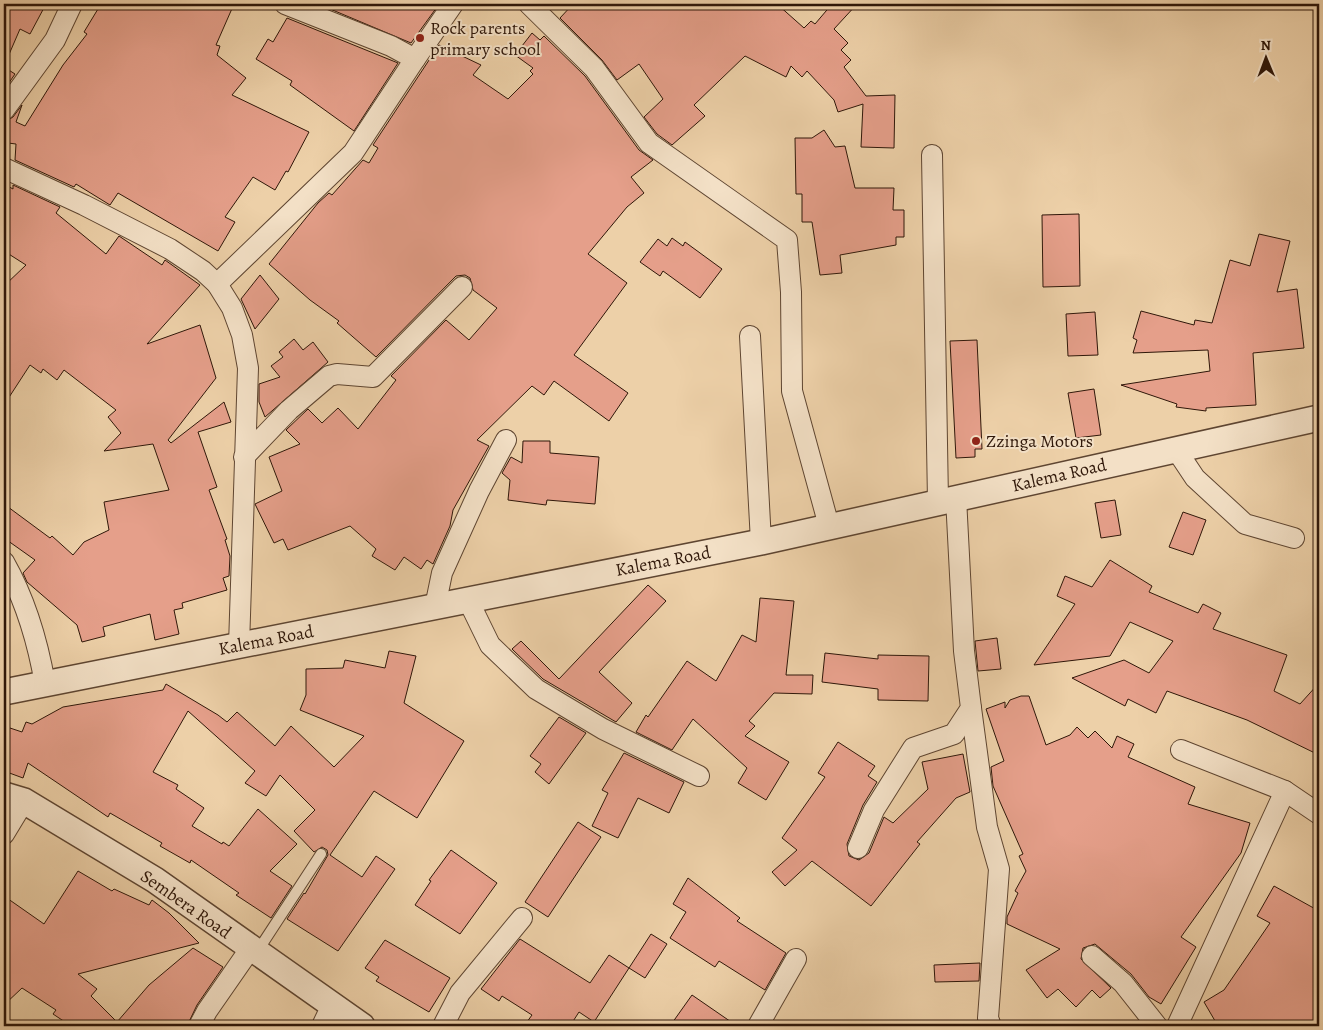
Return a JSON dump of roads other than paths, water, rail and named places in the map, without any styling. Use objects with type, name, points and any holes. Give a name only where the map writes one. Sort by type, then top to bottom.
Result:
[{"type":"street","points":[[4,110],[55,40],[72,4]]},
{"type":"street","points":[[285,4],[391,46],[415,59]]},
{"type":"street","points":[[217,284],[353,153],[453,4]]},
{"type":"street","points":[[529,4],[594,68],[648,142],[786,240],[791,292],[792,391],[828,526]]},
{"type":"street","points":[[932,155],[947,500],[987,827],[999,868],[988,1018],[991,1026]]},
{"type":"street","points":[[4,168],[84,205],[170,249],[203,271],[217,284],[232,308],[245,349],[248,368],[239,646]]},
{"type":"street","points":[[244,457],[289,410],[329,376],[348,374],[367,378],[377,374],[462,287]]},
{"type":"street","points":[[750,336],[761,542]]},
{"type":"street","name":"Kalema Road","points":[[4,692],[761,542],[1175,448],[1319,418]]},
{"type":"street","points":[[435,606],[442,573],[479,490],[506,440]]},
{"type":"street","points":[[1175,448],[1195,478],[1245,524],[1294,538]]},
{"type":"street","points":[[4,562],[15,580],[41,657],[45,684]]},
{"type":"street","points":[[468,600],[490,645],[536,688],[603,729],[699,776]]},
{"type":"street","points":[[858,848],[874,810],[912,748],[954,734],[971,708]]},
{"type":"street","points":[[1181,750],[1285,792],[1319,814]]},
{"type":"street","points":[[1177,1026],[1285,792]]},
{"type":"street","points":[[4,834],[14,798]]},
{"type":"street","name":"Sembera Road","points":[[14,798],[155,880],[253,951],[327,1015],[362,1026]]},
{"type":"street","points":[[443,1026],[460,993],[522,918]]},
{"type":"street","points":[[199,1026],[207,1011],[253,951]]},
{"type":"street","points":[[1092,956],[1123,983],[1157,1026]]},
{"type":"street","points":[[758,1026],[796,959]]},
{"type":"lane","points":[[253,951],[321,854]]},
{"type":"place","name":"Rock parents primary school","points":[[420,38]]},
{"type":"place","name":"Zzinga Motors","points":[[976,441]]}]
